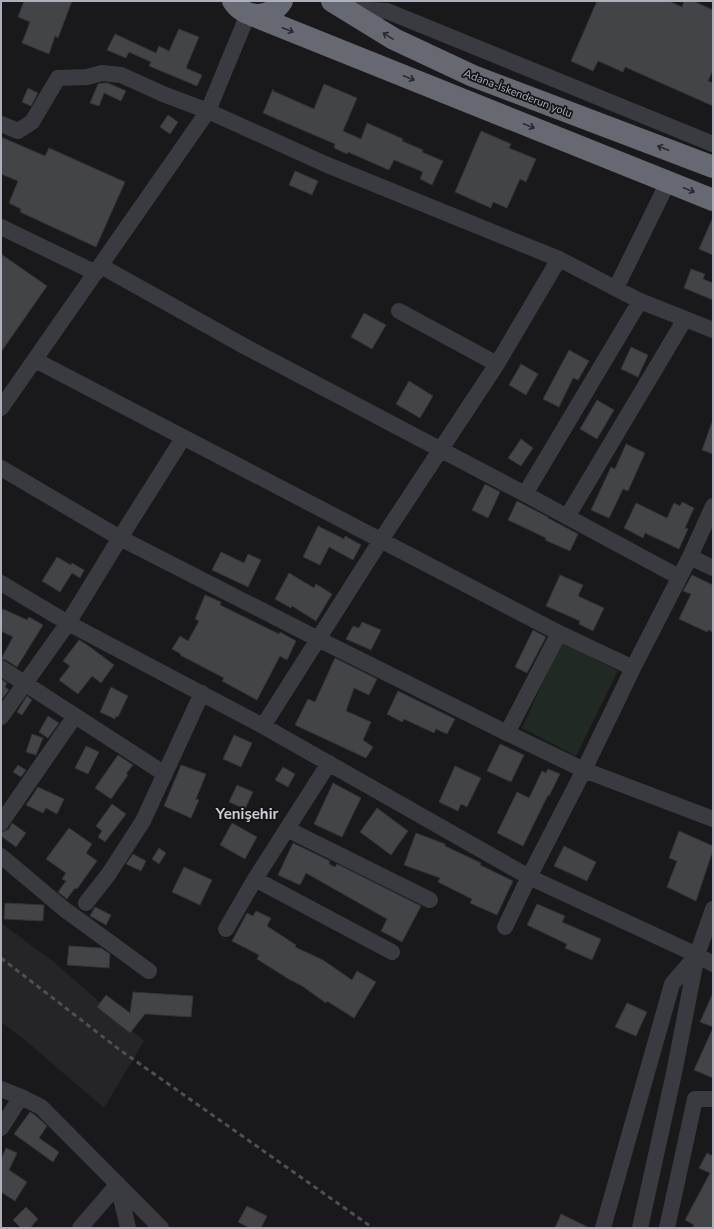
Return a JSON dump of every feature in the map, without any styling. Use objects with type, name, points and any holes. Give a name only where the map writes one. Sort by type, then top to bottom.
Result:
[{"type":"highway","points":[[222,1],[713,200]]},
{"type":"highway","points":[[244,10],[262,15],[271,13],[279,7],[282,1]]},
{"type":"highway","name":"Adana-İskenderun yolu","points":[[338,5],[394,40],[473,76],[713,167]]},
{"type":"street","points":[[338,5],[387,11],[713,144]]},
{"type":"street","points":[[1,408],[208,111],[244,10]]},
{"type":"street","points":[[1,124],[18,131],[32,122],[58,78],[87,77],[102,72],[121,75],[163,94],[208,111],[325,164],[559,259],[640,301],[713,330]]},
{"type":"street","points":[[616,288],[668,182]]},
{"type":"street","points":[[1,227],[98,269],[525,494],[679,577]]},
{"type":"street","points":[[263,726],[381,540],[496,364],[559,259]]},
{"type":"street","points":[[525,494],[640,301]]},
{"type":"street","points":[[399,311],[496,364]]},
{"type":"street","points":[[567,517],[685,319]]},
{"type":"street","points":[[35,360],[559,633],[633,668]]},
{"type":"street","points":[[1,717],[68,623],[183,438]]},
{"type":"street","points":[[1,468],[120,538],[507,733],[584,770],[713,819]]},
{"type":"street","points":[[505,927],[584,770],[633,668],[690,557],[713,506]]},
{"type":"street","points":[[690,557],[713,568]]},
{"type":"street","points":[[1,583],[68,623],[263,726],[529,877],[697,955],[713,964]]},
{"type":"street","points":[[507,733],[559,633]]},
{"type":"street","points":[[1,668],[165,774]]},
{"type":"street","points":[[86,903],[108,875],[143,821],[202,693]]},
{"type":"street","points":[[1,823],[75,716]]},
{"type":"street","points":[[226,929],[255,879],[329,764]]},
{"type":"street","points":[[287,829],[430,900]]},
{"type":"street","points":[[1,856],[64,909],[149,971]]},
{"type":"street","points":[[255,879],[392,952]]},
{"type":"street","points":[[640,1228],[674,1073],[697,955],[713,909]]},
{"type":"street","points":[[603,1228],[672,984],[697,955]]},
{"type":"street","points":[[1,1089],[41,1107],[161,1228]]},
{"type":"street","points":[[1,1128],[20,1097]]},
{"type":"street","points":[[667,1228],[695,1099],[713,1099]]},
{"type":"street","points":[[80,1228],[118,1184]]},
{"type":"street","points":[[118,1184],[128,1228]]},
{"type":"shaded area","points":[[561,642],[618,671],[576,756],[522,728]]},
{"type":"shaded area","points":[[1,923],[55,963],[144,1041],[104,1108],[25,1040],[1,1022]]},
{"type":"building","points":[[24,1],[72,1],[58,38],[55,36],[49,54],[22,43],[30,22],[18,17]]},
{"type":"building","points":[[597,1],[669,1],[682,7],[684,1],[693,1],[713,10],[713,70],[708,81],[713,83],[713,106],[625,67],[623,72],[598,61],[593,71],[571,61]]},
{"type":"building","points":[[179,29],[199,37],[186,68],[202,75],[197,86],[149,66],[151,62],[129,52],[126,58],[107,50],[115,34],[156,53],[159,46],[169,51]]},
{"type":"building","points":[[108,83],[126,91],[121,101],[104,93],[99,106],[90,103],[98,84]]},
{"type":"building","points":[[324,84],[357,98],[343,131],[361,139],[367,123],[403,139],[402,141],[423,150],[422,152],[443,161],[432,185],[420,179],[423,172],[394,160],[389,170],[348,152],[347,154],[334,148],[335,144],[263,113],[273,89],[273,91],[314,109]]},
{"type":"building","points":[[28,88],[38,93],[31,106],[22,102]]},
{"type":"building","points":[[168,115],[178,122],[170,134],[160,127]]},
{"type":"building","points":[[481,131],[511,144],[509,148],[536,159],[526,182],[520,179],[507,208],[493,202],[491,208],[455,192]]},
{"type":"building","points":[[1,137],[45,156],[49,148],[125,182],[96,247],[20,212],[21,209],[9,203],[18,181],[1,174]]},
{"type":"building","points":[[295,171],[318,181],[312,195],[289,185]]},
{"type":"building","points":[[713,217],[713,255],[699,249]]},
{"type":"building","points":[[1,254],[47,286],[1,352]]},
{"type":"building","points":[[691,269],[705,274],[703,279],[713,283],[713,300],[684,288]]},
{"type":"building","points":[[364,313],[386,325],[372,349],[351,337]]},
{"type":"building","points":[[631,347],[648,355],[638,377],[621,369]]},
{"type":"building","points":[[569,350],[589,361],[578,380],[573,378],[559,407],[543,399]]},
{"type":"building","points":[[521,364],[538,374],[526,395],[509,385]]},
{"type":"building","points":[[409,381],[433,396],[420,418],[396,404]]},
{"type":"building","points":[[597,400],[614,410],[597,439],[580,429]]},
{"type":"building","points":[[713,422],[713,454],[702,450]]},
{"type":"building","points":[[521,439],[533,448],[521,466],[508,458]]},
{"type":"building","points":[[626,444],[645,453],[628,491],[623,489],[609,518],[591,510],[611,467],[615,469]]},
{"type":"building","points":[[485,484],[500,492],[488,518],[472,510]]},
{"type":"building","points":[[517,501],[578,534],[570,551],[545,540],[546,538],[508,520]]},
{"type":"building","points":[[682,502],[694,508],[685,528],[688,529],[679,549],[645,533],[643,538],[624,528],[636,503],[667,518],[674,503],[680,506]]},
{"type":"building","points":[[318,526],[344,539],[345,536],[361,545],[353,560],[329,547],[320,565],[303,557]]},
{"type":"building","points":[[221,552],[244,563],[248,554],[261,560],[248,587],[212,570]]},
{"type":"building","points":[[57,557],[84,570],[80,578],[72,573],[60,592],[42,581]]},
{"type":"building","points":[[289,573],[314,588],[316,584],[332,594],[316,621],[292,606],[291,608],[275,599]]},
{"type":"building","points":[[560,575],[583,585],[578,596],[604,608],[593,631],[579,624],[580,621],[546,606]]},
{"type":"building","points":[[692,575],[713,585],[713,632],[708,630],[707,632],[679,619],[691,594],[683,591]]},
{"type":"building","points":[[205,595],[221,602],[220,605],[279,634],[280,632],[296,641],[287,660],[280,656],[257,700],[222,681],[224,678],[180,655],[181,654],[172,649],[180,636],[188,641],[199,621],[195,619]]},
{"type":"building","points":[[3,609],[27,620],[29,617],[43,625],[17,667],[6,660],[1,659],[13,637],[1,631],[1,614]]},
{"type":"building","points":[[362,622],[381,630],[371,650],[346,639],[353,626],[359,628]]},
{"type":"building","points":[[533,630],[546,637],[527,673],[515,667]]},
{"type":"building","points":[[79,640],[114,665],[101,683],[92,676],[78,694],[59,680],[70,666],[63,661]]},
{"type":"building","points":[[335,658],[377,679],[369,695],[354,688],[346,711],[371,722],[363,740],[373,747],[366,758],[295,725],[308,699],[315,702]]},
{"type":"building","points":[[1,679],[7,683],[5,687],[9,690],[2,699]]},
{"type":"building","points":[[111,687],[128,696],[118,717],[116,716],[115,719],[100,712]]},
{"type":"building","points":[[398,691],[455,719],[447,734],[436,729],[434,733],[404,719],[402,722],[387,714]]},
{"type":"building","points":[[27,696],[32,700],[22,715],[17,712]]},
{"type":"building","points":[[48,716],[59,723],[48,738],[39,732]]},
{"type":"building","points":[[32,734],[43,738],[36,755],[26,752]]},
{"type":"building","points":[[234,735],[252,743],[241,767],[223,759]]},
{"type":"building","points":[[500,744],[524,755],[511,782],[487,771]]},
{"type":"building","points":[[86,746],[99,752],[88,774],[75,768]]},
{"type":"building","points":[[118,755],[133,765],[126,774],[128,775],[111,799],[95,788]]},
{"type":"building","points":[[18,765],[26,770],[21,777],[13,772]]},
{"type":"building","points":[[181,765],[206,774],[196,799],[199,800],[191,818],[164,806]]},
{"type":"building","points":[[455,766],[481,778],[467,807],[461,804],[458,811],[439,802]]},
{"type":"building","points":[[283,767],[295,774],[288,787],[275,780]]},
{"type":"building","points":[[548,769],[560,774],[523,846],[497,833],[517,792],[529,798],[542,771],[546,773]]},
{"type":"building","points":[[333,783],[361,798],[342,837],[314,824]]},
{"type":"building","points":[[237,785],[253,792],[245,809],[229,802]]},
{"type":"building","points":[[38,787],[64,799],[57,814],[46,808],[43,813],[26,805]]},
{"type":"building","points":[[112,804],[126,814],[105,842],[98,837],[102,831],[96,826]]},
{"type":"building","points":[[377,808],[408,831],[391,855],[360,832]]},
{"type":"building","points":[[12,823],[26,833],[16,847],[1,836],[2,832],[9,829]]},
{"type":"building","points":[[232,823],[257,837],[245,859],[220,845]]},
{"type":"building","points":[[69,828],[92,844],[86,853],[97,861],[77,889],[75,888],[67,899],[58,892],[66,881],[62,879],[66,873],[46,859]]},
{"type":"building","points":[[679,831],[713,846],[696,901],[667,887],[677,861],[669,858]]},
{"type":"building","points":[[416,833],[445,844],[445,846],[481,863],[480,865],[513,881],[497,915],[470,903],[472,899],[438,882],[440,878],[404,865]]},
{"type":"building","points":[[293,843],[330,861],[329,864],[335,867],[337,864],[421,906],[402,942],[381,931],[387,919],[306,873],[300,885],[278,875]]},
{"type":"building","points":[[564,846],[596,862],[587,881],[554,866]]},
{"type":"building","points":[[159,848],[166,853],[159,864],[152,859]]},
{"type":"building","points":[[133,854],[146,861],[141,871],[126,864]]},
{"type":"building","points":[[184,867],[212,880],[200,905],[172,892]]},
{"type":"building","points":[[5,903],[44,905],[43,921],[4,919]]},
{"type":"building","points":[[537,904],[565,916],[562,922],[601,939],[592,960],[565,948],[567,944],[527,925]]},
{"type":"building","points":[[95,907],[111,915],[106,925],[90,916]]},
{"type":"building","points":[[256,911],[271,918],[267,926],[296,945],[295,947],[323,960],[352,980],[357,971],[376,982],[354,1018],[327,1001],[326,1003],[302,986],[257,959],[259,955],[232,941],[247,913],[253,916]]},
{"type":"building","points":[[69,946],[101,948],[110,954],[109,968],[67,965]]},
{"type":"building","points":[[133,992],[193,996],[191,1017],[145,1014],[130,1033],[97,1007],[106,995],[130,1013]]},
{"type":"building","points":[[713,993],[713,1027],[700,1022]]},
{"type":"building","points":[[627,1003],[647,1012],[636,1036],[615,1027]]},
{"type":"building","points":[[713,1028],[713,1078],[694,1070]]},
{"type":"building","points":[[30,1112],[47,1126],[39,1138],[59,1152],[53,1162],[14,1134]]},
{"type":"building","points":[[6,1148],[17,1153],[9,1170],[27,1182],[15,1201],[1,1192],[1,1159]]},
{"type":"building","points":[[707,1153],[713,1156],[713,1228],[692,1228],[694,1225],[685,1220],[710,1173],[699,1168]]},
{"type":"building","points":[[247,1206],[267,1216],[261,1228],[250,1228],[238,1222]]},
{"type":"building","points":[[26,1207],[38,1219],[30,1228],[21,1228],[13,1220]]},
{"type":"building","points":[[561,1214],[590,1228],[555,1228]]},
{"type":"railway","points":[[1,958],[120,1050],[373,1228]]},
{"type":"district","name":"Yenişehir","points":[[247,814]]}]
